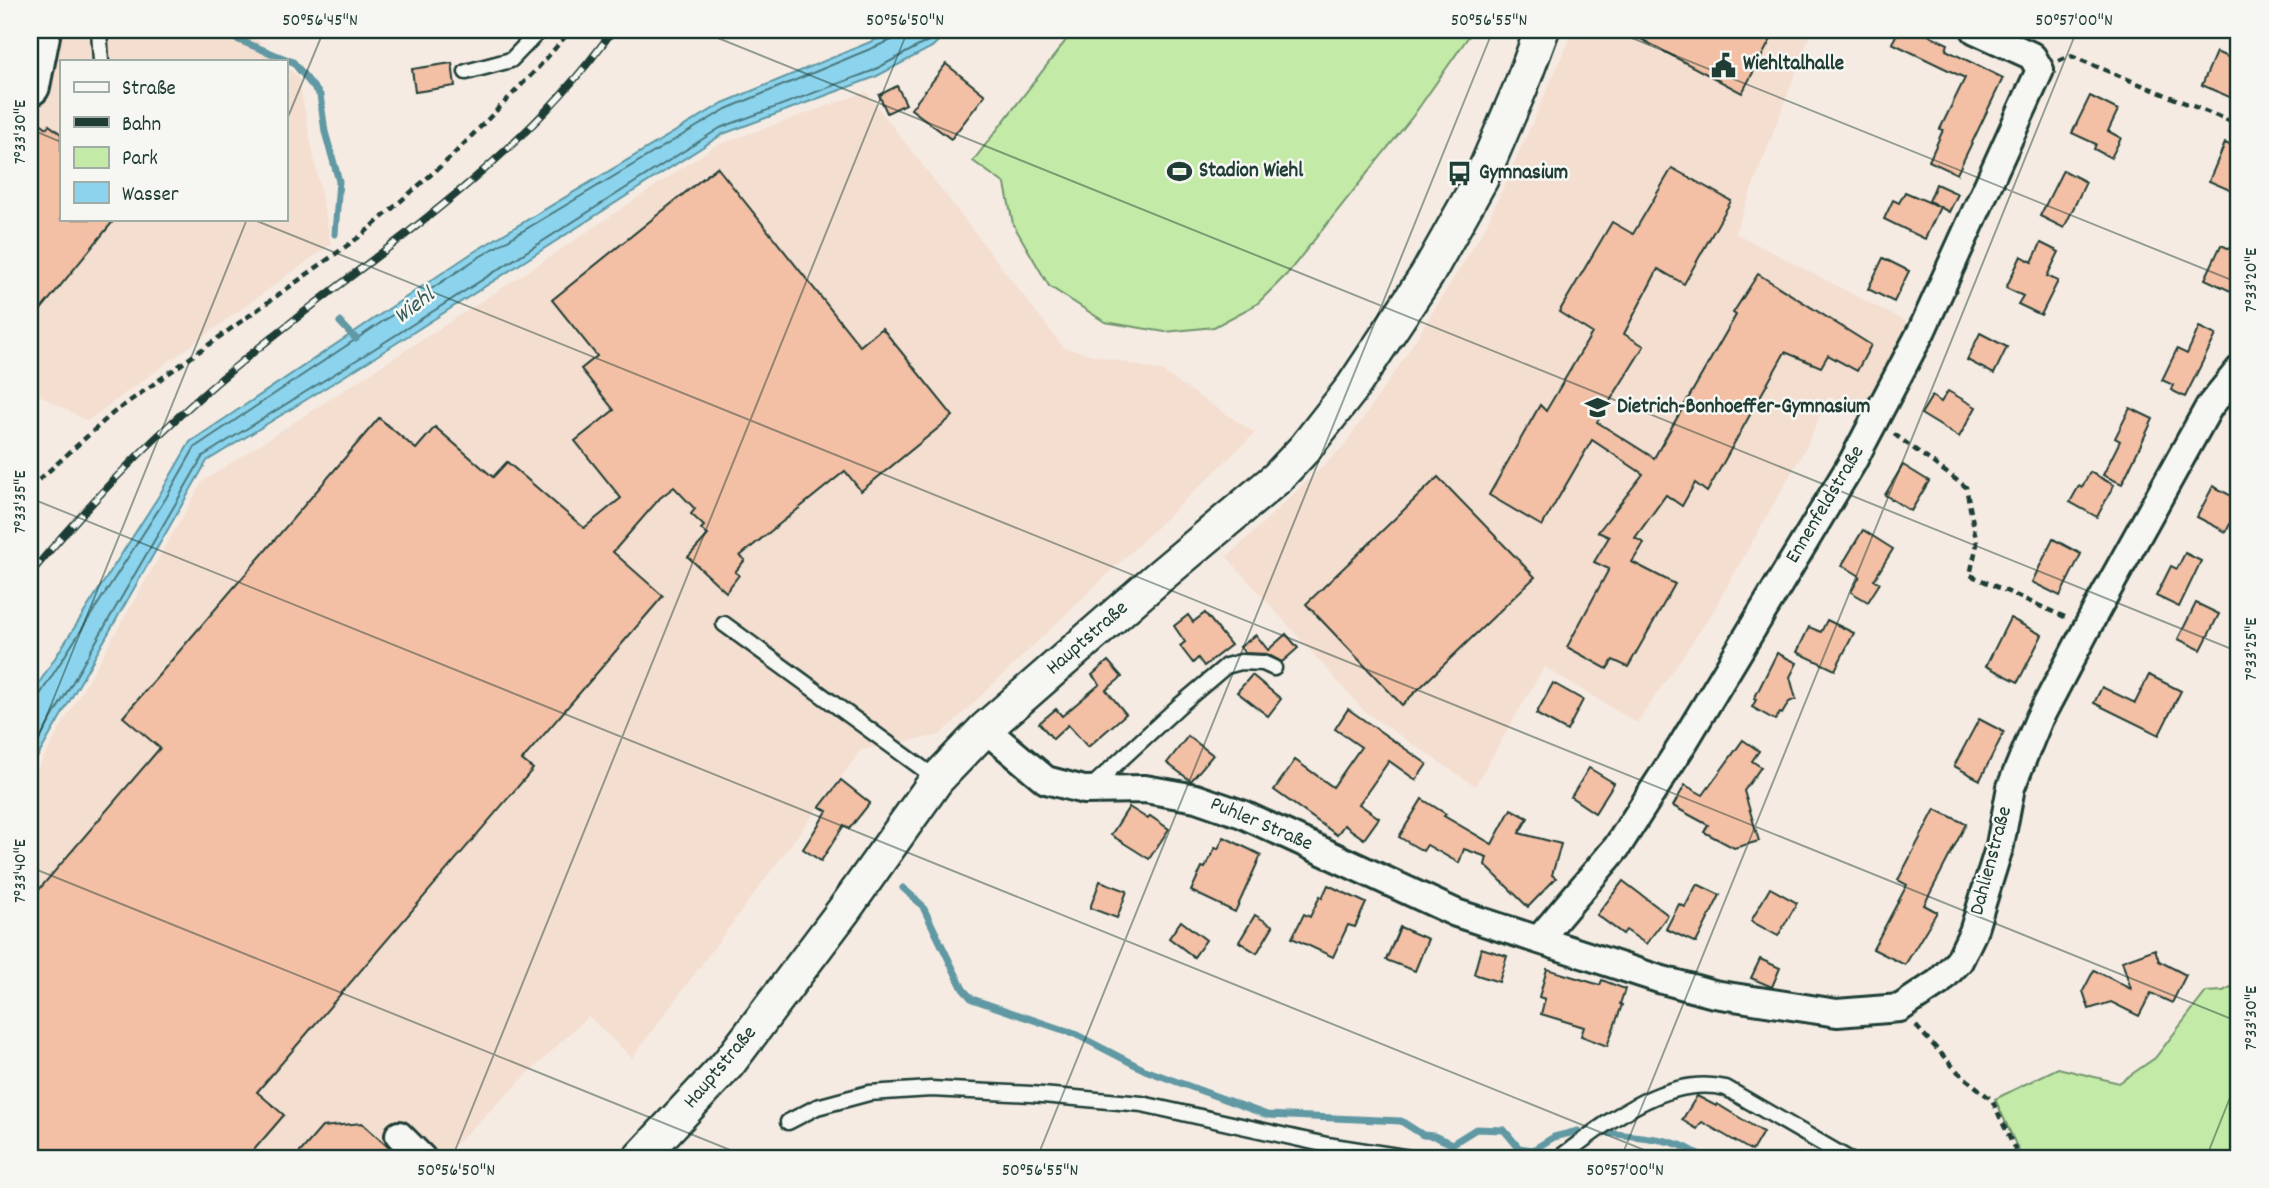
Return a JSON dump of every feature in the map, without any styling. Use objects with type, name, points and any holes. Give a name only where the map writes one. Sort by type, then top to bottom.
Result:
[{"type":"main road","points":[[30,86],[41,30]]},
{"type":"street","name":"Hauptstraße","points":[[640,1158],[728,1064],[844,910],[937,779],[985,729],[1277,478],[1305,448],[1352,388],[1434,263],[1481,179],[1542,30]]},
{"type":"street","points":[[1975,30],[2032,56],[2040,69]]},
{"type":"street","name":"Ennenfeldstraße","points":[[1539,938],[1617,847],[1674,758],[1875,420],[1922,330],[2040,69]]},
{"type":"street","name":"Dahlienstraße","points":[[1539,938],[1659,979],[1714,994],[1837,1013],[1899,1008],[1939,982],[1959,961],[1973,932],[2000,845],[2011,787],[2039,719],[2209,407],[2239,370]]},
{"type":"street","name":"Puhler Straße","points":[[985,729],[1046,780],[1088,790],[1144,789],[1196,798],[1242,814],[1455,913],[1539,938]]},
{"type":"street","points":[[399,1135],[422,1158]]},
{"type":"lane","points":[[99,30],[101,60]]},
{"type":"lane","points":[[466,72],[511,60],[540,30]]},
{"type":"lane","points":[[724,624],[937,779]]},
{"type":"lane","points":[[1088,790],[1226,666],[1241,662],[1263,663],[1274,668]]},
{"type":"lane","points":[[1559,1158],[1611,1120],[1650,1098],[1709,1084],[1726,1088],[1847,1158]]},
{"type":"lane","points":[[788,1122],[817,1107],[869,1093],[931,1089],[1031,1094],[1142,1104],[1327,1144],[1410,1158]]},
{"type":"path","points":[[30,488],[113,413],[362,235],[450,158],[571,30]]},
{"type":"path","points":[[2040,69],[2071,56],[2239,125]]},
{"type":"path","points":[[30,374],[36,368]]},
{"type":"path","points":[[1875,420],[1966,487],[1977,544],[1970,575],[2087,627]]},
{"type":"path","points":[[1899,1008],[1958,1072],[1992,1100],[2019,1158]]},
{"type":"shaded area","points":[[59,30],[247,30],[279,60],[60,60],[60,220],[287,220],[287,68],[298,76],[331,244],[87,421],[30,390],[30,120],[54,71]]},
{"type":"shaded area","name":"Dietrich-Bonhoeffer-Gymnasium","points":[[1574,30],[1812,30],[1735,233],[1922,330],[1875,420],[1829,396],[1806,447],[1712,613],[1637,723],[1544,667],[1475,786],[1365,712],[1227,557],[1343,447],[1399,366],[1485,228]]},
{"type":"shaded area","points":[[866,92],[1064,348],[1161,371],[1255,433],[940,735],[861,750],[632,1058],[588,1016],[444,1155],[445,1158],[30,1158],[30,781],[203,481],[530,270],[715,146]]},
{"type":"green space","name":"Stadion Wiehl","points":[[1074,30],[1473,30],[1413,116],[1287,274],[1257,304],[1214,327],[1165,332],[1105,322],[1049,286],[1013,224],[1005,184],[973,161]]},
{"type":"green space","points":[[2239,983],[2239,1158],[2022,1158],[1995,1099],[2058,1068],[2119,1083],[2155,1058],[2206,992],[2223,991]]},
{"type":"water","name":"Wiehl","points":[[899,30],[950,30],[932,47],[875,77],[723,134],[207,461],[30,770],[30,697],[160,494],[190,442],[472,253],[723,103]]},
{"type":"building","name":"Wiehltalhalle","points":[[1624,30],[1776,30],[1742,93]]},
{"type":"building","points":[[1899,30],[1918,30],[1948,44],[1946,50],[2003,78],[1957,174],[1929,161],[1943,130],[1940,129],[1965,78],[1892,43]]},
{"type":"building","points":[[2216,52],[2239,62],[2239,87],[2234,99],[2202,85]]},
{"type":"building","points":[[452,63],[455,86],[415,92],[412,69]]},
{"type":"building","points":[[946,64],[985,95],[951,139],[911,109]]},
{"type":"building","points":[[897,86],[906,104],[887,113],[879,95]]},
{"type":"building","points":[[2090,96],[2118,110],[2108,131],[2121,138],[2111,158],[2094,149],[2096,144],[2072,133]]},
{"type":"building","points":[[39,122],[60,133],[60,220],[114,220],[30,323],[30,134]]},
{"type":"building","points":[[2225,143],[2239,149],[2239,194],[2209,181]]},
{"type":"building","points":[[717,167],[860,346],[882,328],[953,416],[861,491],[845,471],[740,556],[745,560],[735,572],[739,575],[726,592],[688,557],[708,535],[701,529],[704,526],[691,514],[695,509],[674,487],[660,498],[613,552],[663,596],[522,760],[533,769],[257,1092],[284,1115],[247,1158],[30,1158],[30,900],[160,748],[123,717],[379,418],[416,449],[435,427],[493,477],[507,462],[584,528],[621,498],[575,441],[614,410],[581,369],[597,356],[552,300]]},
{"type":"building","points":[[1672,168],[1731,201],[1684,284],[1658,269],[1624,334],[1644,346],[1597,422],[1654,458],[1736,315],[1733,313],[1758,274],[1871,345],[1857,371],[1828,355],[1821,367],[1785,352],[1707,492],[1695,483],[1682,506],[1666,495],[1635,538],[1644,543],[1632,562],[1675,584],[1628,667],[1613,660],[1607,669],[1567,647],[1609,569],[1594,562],[1609,537],[1598,532],[1643,474],[1592,440],[1542,526],[1489,495],[1540,405],[1546,411],[1592,333],[1559,312],[1612,222],[1633,234]]},
{"type":"building","points":[[2063,170],[2086,182],[2064,228],[2040,216]]},
{"type":"building","points":[[1936,184],[1958,194],[1949,212],[1929,201]]},
{"type":"building","points":[[1905,192],[1940,207],[1925,239],[1884,219],[1893,200],[1899,203]]},
{"type":"building","points":[[2041,243],[2059,252],[2047,276],[2058,281],[2041,315],[2018,304],[2023,296],[2006,288],[2021,256],[2032,262]]},
{"type":"building","points":[[2221,245],[2239,253],[2239,295],[2205,279]]},
{"type":"building","points":[[1883,258],[1909,271],[1894,302],[1868,289]]},
{"type":"building","points":[[2199,327],[2216,335],[2185,397],[2171,390],[2173,385],[2162,380],[2177,349],[2187,354]]},
{"type":"building","points":[[1980,333],[2007,347],[1994,374],[1967,360]]},
{"type":"building","points":[[1948,391],[1976,407],[1959,437],[1921,414],[1932,396],[1941,402]]},
{"type":"building","points":[[2130,408],[2153,419],[2122,484],[2103,475],[2120,441],[2115,438]]},
{"type":"building","points":[[1903,465],[1929,481],[1911,511],[1885,495]]},
{"type":"building","points":[[2090,472],[2114,485],[2097,517],[2070,502],[2079,486],[2082,488]]},
{"type":"building","points":[[1438,477],[1535,577],[1402,705],[1306,604]]},
{"type":"building","points":[[2213,486],[2239,500],[2239,506],[2226,532],[2197,517]]},
{"type":"building","points":[[1863,530],[1893,549],[1874,580],[1880,583],[1868,602],[1851,592],[1860,576],[1842,565]]},
{"type":"building","points":[[2053,539],[2081,554],[2060,596],[2032,582]]},
{"type":"building","points":[[2185,553],[2201,561],[2179,607],[2156,596],[2171,566],[2177,569]]},
{"type":"building","points":[[2196,603],[2219,614],[2201,650],[2178,639]]},
{"type":"building","points":[[1205,613],[1231,645],[1204,666],[1198,658],[1193,663],[1180,646],[1185,642],[1174,626],[1188,615],[1193,622]]},
{"type":"building","points":[[2010,618],[2042,635],[2018,682],[1986,666]]},
{"type":"building","points":[[1827,620],[1854,633],[1835,670],[1797,652],[1809,627],[1821,632]]},
{"type":"building","points":[[1286,634],[1298,648],[1282,662],[1267,654],[1245,653],[1240,647],[1256,635],[1268,650]]},
{"type":"building","points":[[1777,653],[1797,663],[1790,677],[1796,699],[1789,702],[1775,720],[1752,707]]},
{"type":"building","points":[[1108,661],[1122,677],[1106,690],[1126,714],[1088,747],[1068,725],[1053,739],[1039,723],[1056,709],[1062,716],[1100,684],[1092,675]]},
{"type":"building","points":[[1252,675],[1281,699],[1268,716],[1237,692]]},
{"type":"building","points":[[2149,675],[2181,691],[2159,735],[2094,703],[2102,687],[2135,703]]},
{"type":"building","points":[[1553,683],[1583,700],[1567,731],[1536,714]]},
{"type":"building","points":[[1348,709],[1427,764],[1416,780],[1389,761],[1359,804],[1379,818],[1364,839],[1344,825],[1337,835],[1274,790],[1295,760],[1333,787],[1361,747],[1335,729]]},
{"type":"building","points":[[1979,719],[2004,732],[1980,780],[1954,766]]},
{"type":"building","points":[[1188,736],[1213,755],[1191,781],[1167,763]]},
{"type":"building","points":[[1743,740],[1759,751],[1752,761],[1761,767],[1744,791],[1759,841],[1734,848],[1704,832],[1708,825],[1673,806],[1685,785],[1703,795]]},
{"type":"building","points":[[1589,768],[1614,783],[1595,813],[1571,797]]},
{"type":"building","points":[[841,780],[870,803],[849,829],[844,825],[821,861],[803,849],[827,811],[820,807]]},
{"type":"building","points":[[1422,799],[1446,814],[1444,816],[1492,844],[1511,809],[1528,818],[1519,833],[1561,844],[1552,875],[1556,878],[1528,907],[1485,865],[1487,857],[1464,849],[1459,863],[1427,845],[1423,851],[1399,837]]},
{"type":"building","points":[[1129,807],[1148,819],[1150,816],[1169,829],[1149,859],[1111,835]]},
{"type":"building","points":[[1935,809],[1966,824],[1924,905],[1937,912],[1905,965],[1873,949],[1907,885],[1898,880]]},
{"type":"building","points":[[1224,837],[1261,855],[1235,912],[1191,891],[1202,867],[1205,868]]},
{"type":"building","points":[[1100,881],[1127,891],[1117,918],[1090,908]]},
{"type":"building","points":[[1623,881],[1668,915],[1646,944],[1626,930],[1623,934],[1597,915]]},
{"type":"building","points":[[1697,884],[1720,895],[1696,943],[1666,929],[1679,904],[1685,907]]},
{"type":"building","points":[[1328,885],[1366,903],[1355,927],[1348,925],[1333,957],[1292,938],[1304,914],[1310,917]]},
{"type":"building","points":[[1770,888],[1797,903],[1778,936],[1751,921]]},
{"type":"building","points":[[1255,915],[1273,926],[1257,953],[1239,942]]},
{"type":"building","points":[[1181,921],[1206,940],[1194,957],[1169,938]]},
{"type":"building","points":[[1400,927],[1428,939],[1415,971],[1386,960]]},
{"type":"building","points":[[1481,948],[1507,956],[1499,982],[1474,974]]},
{"type":"building","points":[[2155,949],[2159,961],[2186,975],[2172,1003],[2151,993],[2139,1016],[2111,1002],[2089,1009],[2083,991],[2094,970],[2131,989],[2122,961]]},
{"type":"building","points":[[1760,959],[1780,968],[1772,987],[1751,978]]},
{"type":"building","points":[[1547,969],[1600,985],[1602,980],[1625,989],[1607,1046],[1581,1036],[1584,1027],[1541,1014],[1545,999],[1539,997]]},
{"type":"building","points":[[1697,1096],[1716,1106],[1717,1104],[1763,1132],[1752,1151],[1702,1122],[1697,1129],[1682,1120]]},
{"type":"building","points":[[362,1123],[400,1158],[295,1158],[322,1127]]},
{"type":"waterway","points":[[214,30],[293,62],[320,95],[325,132],[339,181],[335,234]]},
{"type":"waterway","points":[[340,322],[356,339]]},
{"type":"waterway","points":[[903,888],[922,905],[963,989],[972,999],[1075,1034],[1145,1070],[1267,1115],[1401,1121],[1423,1135],[1434,1136],[1452,1144],[1476,1129],[1504,1130],[1519,1148],[1533,1150],[1554,1137],[1578,1131]]},
{"type":"waterway","points":[[1609,1133],[1671,1142],[1703,1158]]},
{"type":"railway","points":[[30,574],[78,518],[183,413],[239,364],[485,169],[530,127],[573,81],[613,30]]},
{"type":"place","name":"Wiehltalhalle","points":[[1723,65]]},
{"type":"place","name":"Stadion Wiehl","points":[[1179,172]]},
{"type":"place","name":"Gymnasium","points":[[1459,174]]},
{"type":"place","name":"Dietrich-Bonhoeffer-Gymnasium","points":[[1597,408]]}]
